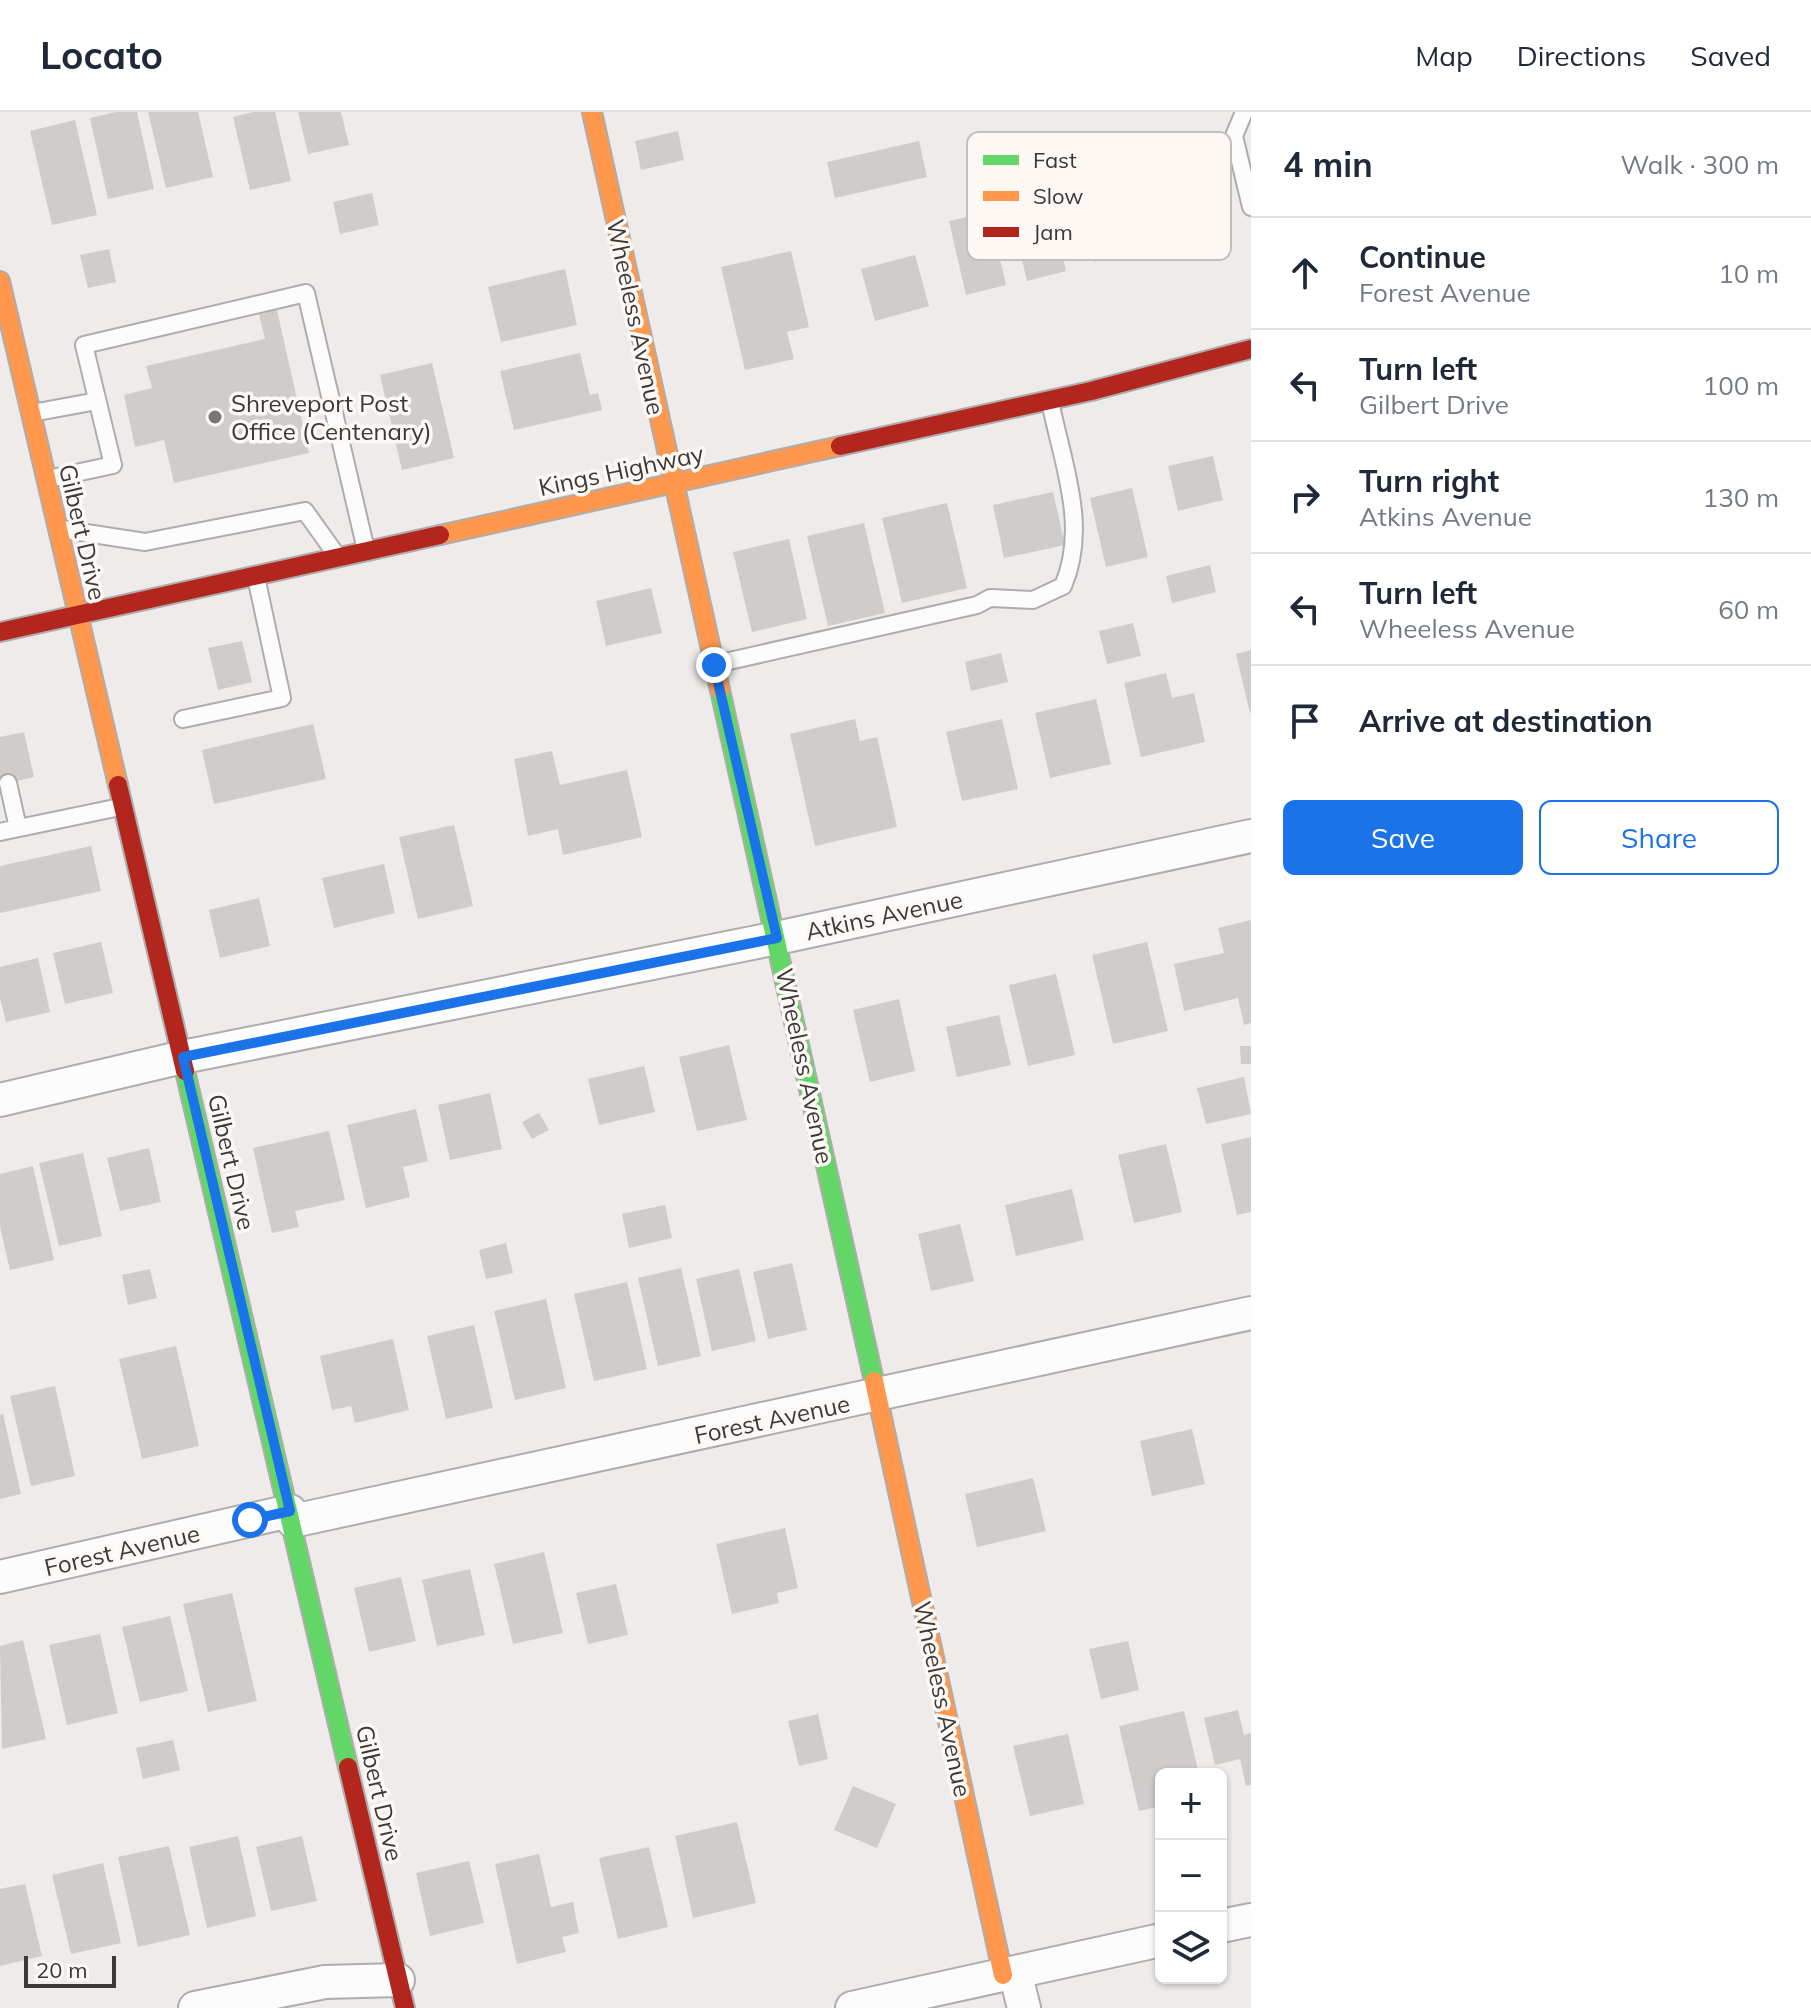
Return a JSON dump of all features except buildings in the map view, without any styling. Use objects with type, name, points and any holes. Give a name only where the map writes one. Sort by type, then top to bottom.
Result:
[{"type":"street","name":"Wheeless Avenue","points":[[592,112],[876,1396],[1009,1973],[1024,2008]]},
{"type":"street","name":"Gilbert Drive","points":[[0,281],[291,1516],[409,1999]]},
{"type":"street","name":"Kings Highway","points":[[0,632],[1050,400],[1251,349]]},
{"type":"street","name":"Atkins Avenue","points":[[0,1100],[183,1057],[777,938],[1251,836]]},
{"type":"street","name":"Forest Avenue","points":[[0,1577],[876,1396],[1251,1313]]},
{"type":"street","points":[[1227,1925],[1251,1920]]},
{"type":"street","points":[[852,2008],[1155,1941]]},
{"type":"street","points":[[195,2008],[325,1982],[409,1999]]},
{"type":"lane","points":[[1244,112],[1234,136],[1251,207]]},
{"type":"lane","points":[[46,480],[113,465],[84,345],[306,293],[367,551]]},
{"type":"lane","points":[[0,373],[20,369]]},
{"type":"lane","points":[[714,665],[977,605],[990,598],[1033,600],[1063,586],[1070,570],[1076,530],[1050,400]]},
{"type":"lane","points":[[30,414],[97,401]]},
{"type":"lane","points":[[57,529],[145,542],[305,511],[339,558]]},
{"type":"lane","points":[[183,719],[282,698],[256,576]]},
{"type":"lane","points":[[8,783],[18,828]]},
{"type":"lane","points":[[0,832],[123,806]]},
{"type":"traffic: fast","points":[[720,690],[874,1381]]},
{"type":"traffic: fast","points":[[185,1071],[348,1767]]},
{"type":"traffic: slow","points":[[592,112],[720,690]]},
{"type":"traffic: slow","points":[[0,281],[118,785]]},
{"type":"traffic: slow","points":[[440,535],[840,446]]},
{"type":"traffic: slow","points":[[874,1381],[1003,1975]]},
{"type":"traffic: jam","points":[[840,446],[1091,391],[1251,349]]},
{"type":"traffic: jam","points":[[0,632],[440,535]]},
{"type":"traffic: jam","points":[[118,785],[185,1071]]},
{"type":"traffic: jam","points":[[348,1767],[405,2008]]},
{"type":"place","name":"Shreveport Post Office (Centenary)","points":[[215,417]]},
{"type":"route","points":[[250,1520],[290,1511],[183,1057],[777,938],[714,665]]}]
